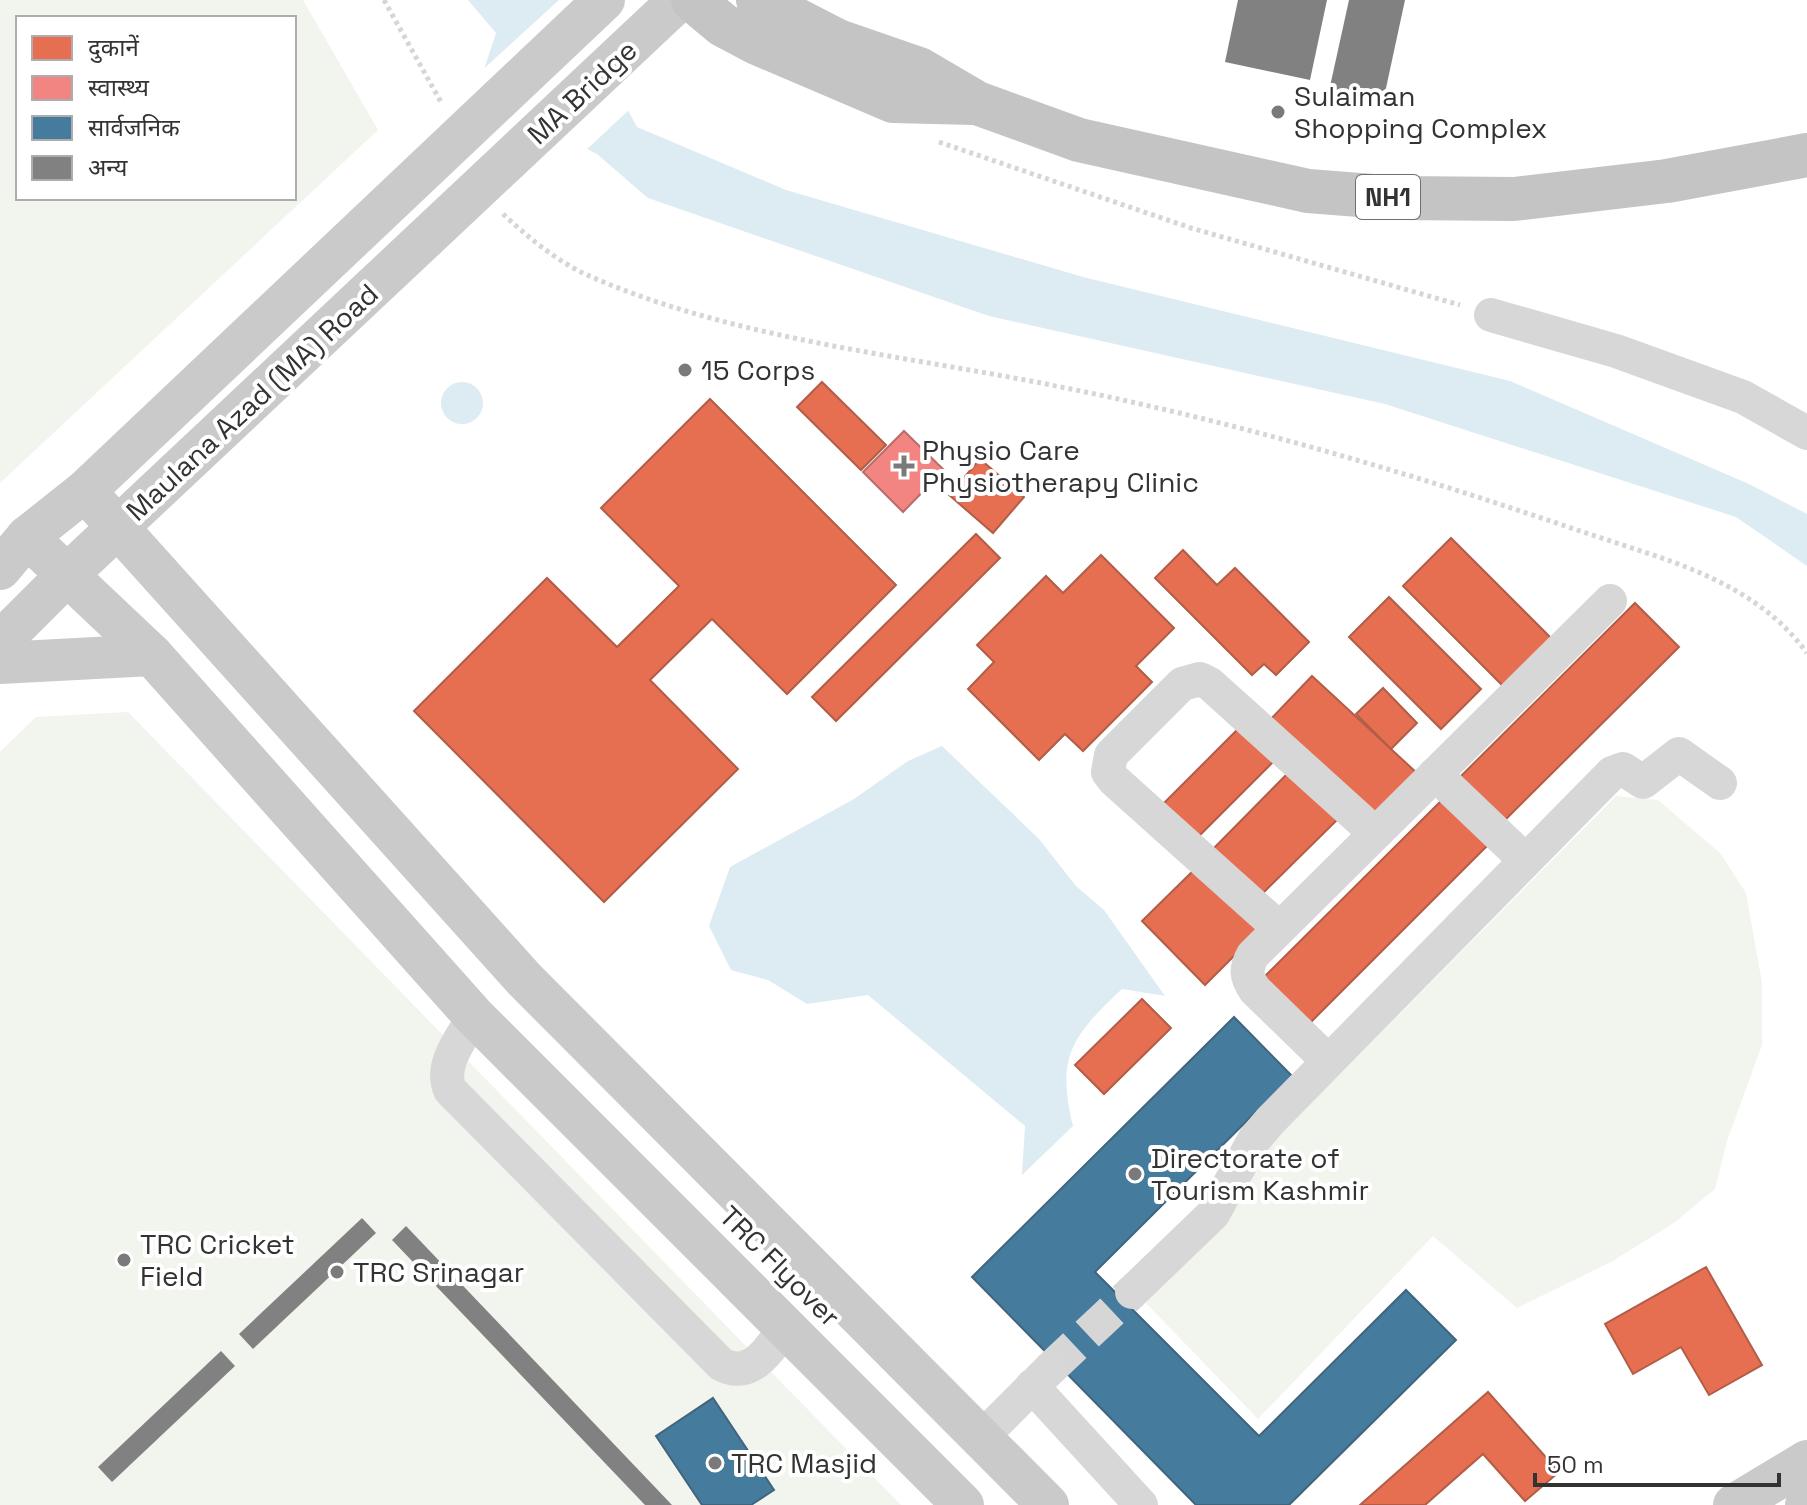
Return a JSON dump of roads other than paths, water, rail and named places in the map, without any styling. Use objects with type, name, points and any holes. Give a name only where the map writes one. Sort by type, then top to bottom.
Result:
[{"type":"highway","name":"NH1","points":[[758,0],[838,41],[919,69],[977,103],[1079,140],[1308,191],[1398,198],[1514,199],[1667,181],[1807,155]]},
{"type":"highway","name":"NH1","points":[[677,7],[893,101],[977,103]]},
{"type":"main road","name":"MA Bridge","points":[[468,129],[604,0]]},
{"type":"main road","name":"MA Bridge","points":[[491,177],[677,7]]},
{"type":"main road","name":"Maulana Azad (MA) Road","points":[[0,569],[27,537],[85,491],[468,129]]},
{"type":"main road","name":"Maulana Azad (MA) Road","points":[[0,642],[68,574],[491,177]]},
{"type":"main road","points":[[85,491],[524,979],[1048,1505]]},
{"type":"main road","points":[[27,537],[152,655],[478,1020],[963,1505]]},
{"type":"main road","points":[[0,663],[152,655]]},
{"type":"main road","name":"TRC Flyover","points":[[524,979],[556,1049],[782,1264],[1011,1505]]},
{"type":"main road","points":[[478,1020],[556,1049]]},
{"type":"main road","points":[[1734,1505],[1807,1461]]},
{"type":"lane","points":[[1491,315],[1616,351],[1743,397],[1807,433]]},
{"type":"lane","points":[[1328,1061],[1247,978],[1247,965],[1253,955],[1610,601]]},
{"type":"lane","points":[[1279,928],[1114,780],[1107,764],[1121,745],[1182,684],[1200,679],[1210,684],[1375,833]]},
{"type":"lane","points":[[1132,1292],[1213,1214],[1254,1140],[1525,860],[1618,769],[1628,771],[1643,782],[1679,754],[1720,783]]},
{"type":"lane","points":[[1435,774],[1525,860]]},
{"type":"lane","points":[[478,1020],[450,1060],[446,1073],[450,1090],[721,1364],[738,1369],[753,1364],[763,1358],[786,1326]]},
{"type":"lane","points":[[982,1437],[1041,1378],[1141,1505]]},
{"type":"tunnel","points":[[1050,1369],[1132,1292]]},
{"type":"place","name":"Sulaiman Shopping Complex","points":[[1278,112]]},
{"type":"place","name":"15 Corps","points":[[685,370]]},
{"type":"place","name":"Physio Care Physiotherapy Clinic","points":[[904,466]]},
{"type":"place","name":"Directorate of Tourism Kashmir","points":[[1135,1174]]},
{"type":"place","name":"TRC Cricket Field","points":[[124,1260]]},
{"type":"place","name":"TRC Srinagar","points":[[337,1272]]},
{"type":"place","name":"TRC Masjid","points":[[715,1463]]}]
